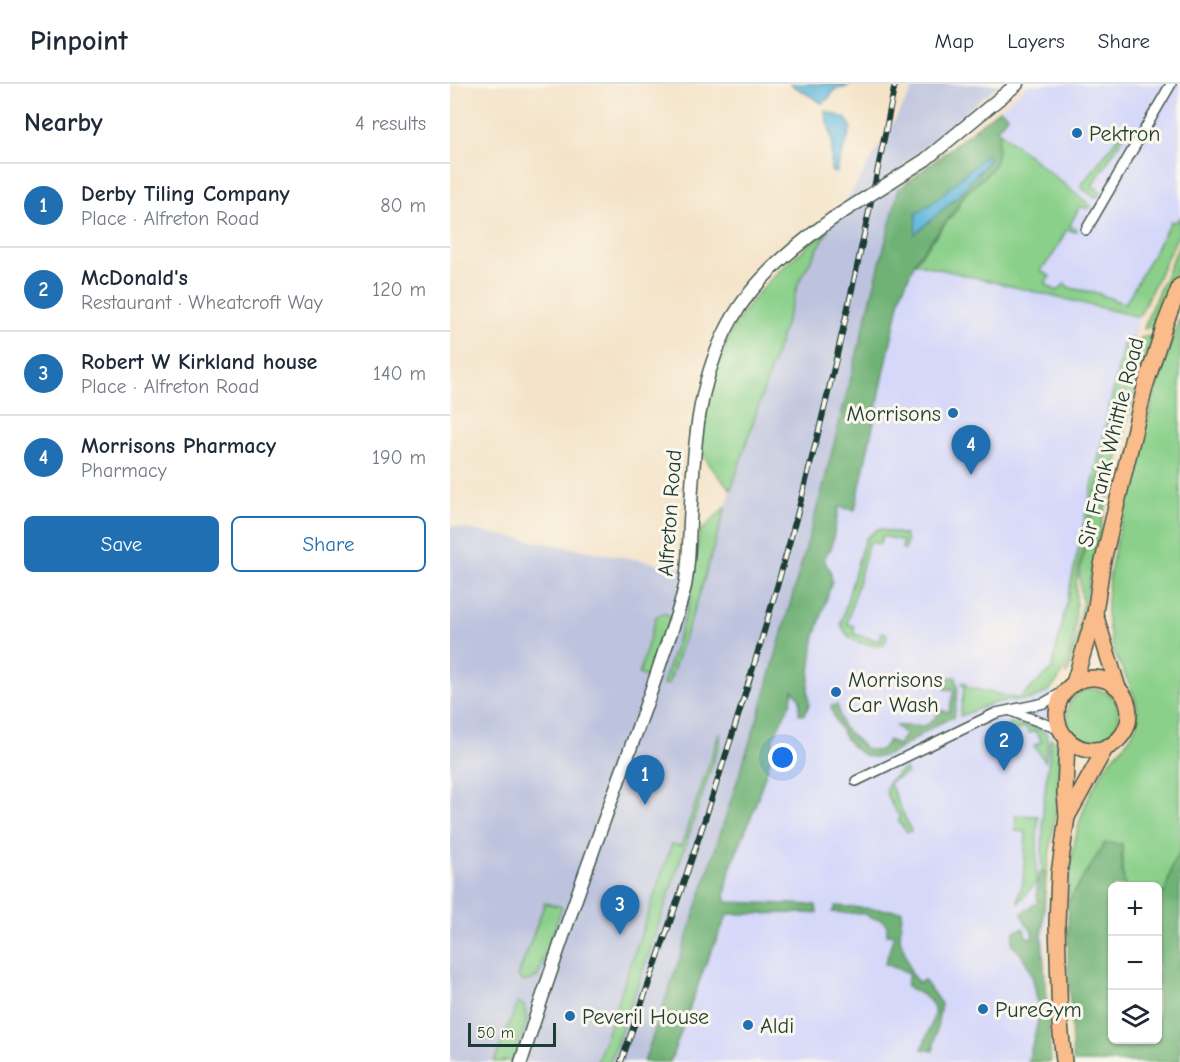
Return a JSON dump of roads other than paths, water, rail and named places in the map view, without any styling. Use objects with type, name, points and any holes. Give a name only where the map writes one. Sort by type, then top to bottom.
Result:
[{"type":"highway","name":"Sir Frank Whittle Road","points":[[1070,687],[1095,613],[1102,565],[1126,459],[1161,335],[1180,286]]},
{"type":"highway","name":"Sir Frank Whittle Road","points":[[1095,613],[1118,688]]},
{"type":"highway","points":[[1064,735],[1076,745],[1096,750],[1106,747],[1121,735],[1128,718],[1128,705],[1118,688],[1097,678],[1081,680],[1070,687],[1057,710],[1064,735],[1067,817],[1059,874],[1057,923],[1060,1024],[1064,1062]]},
{"type":"highway","points":[[1067,817],[1106,747]]},
{"type":"street","name":"Alfreton Road","points":[[521,1062],[555,958],[641,721],[680,605],[687,565],[697,425],[702,393],[708,371],[730,322],[762,278],[796,247],[832,219],[925,160],[1017,84]]},
{"type":"street","points":[[1086,230],[1171,84]]},
{"type":"street","points":[[856,781],[988,716],[1044,703],[1070,687]]},
{"type":"street","points":[[1009,710],[1064,735]]},
{"type":"water","points":[[790,84],[850,84],[844,88],[835,89],[822,103]]},
{"type":"water","points":[[825,111],[845,118],[851,126],[837,172],[834,173],[831,171],[832,140]]},
{"type":"water","points":[[986,155],[991,158],[959,195],[915,234],[916,214],[935,201]]},
{"type":"railway","points":[[621,1062],[711,801],[791,537],[847,312],[895,84]]},
{"type":"place","name":"Pektron","points":[[1077,133]]},
{"type":"place","name":"Morrisons","points":[[953,413]]},
{"type":"place","name":"Morrisons Pharmacy","points":[[971,475]]},
{"type":"place","name":"Morrisons Car Wash","points":[[836,692]]},
{"type":"place","name":"McDonald's","points":[[1004,771]]},
{"type":"place","name":"Derby Tiling Company","points":[[645,805]]},
{"type":"place","name":"Robert W Kirkland house","points":[[620,935]]},
{"type":"place","name":"PureGym","points":[[983,1009]]},
{"type":"place","name":"Peveril House","points":[[570,1016]]},
{"type":"place","name":"Aldi","points":[[748,1025]]}]
